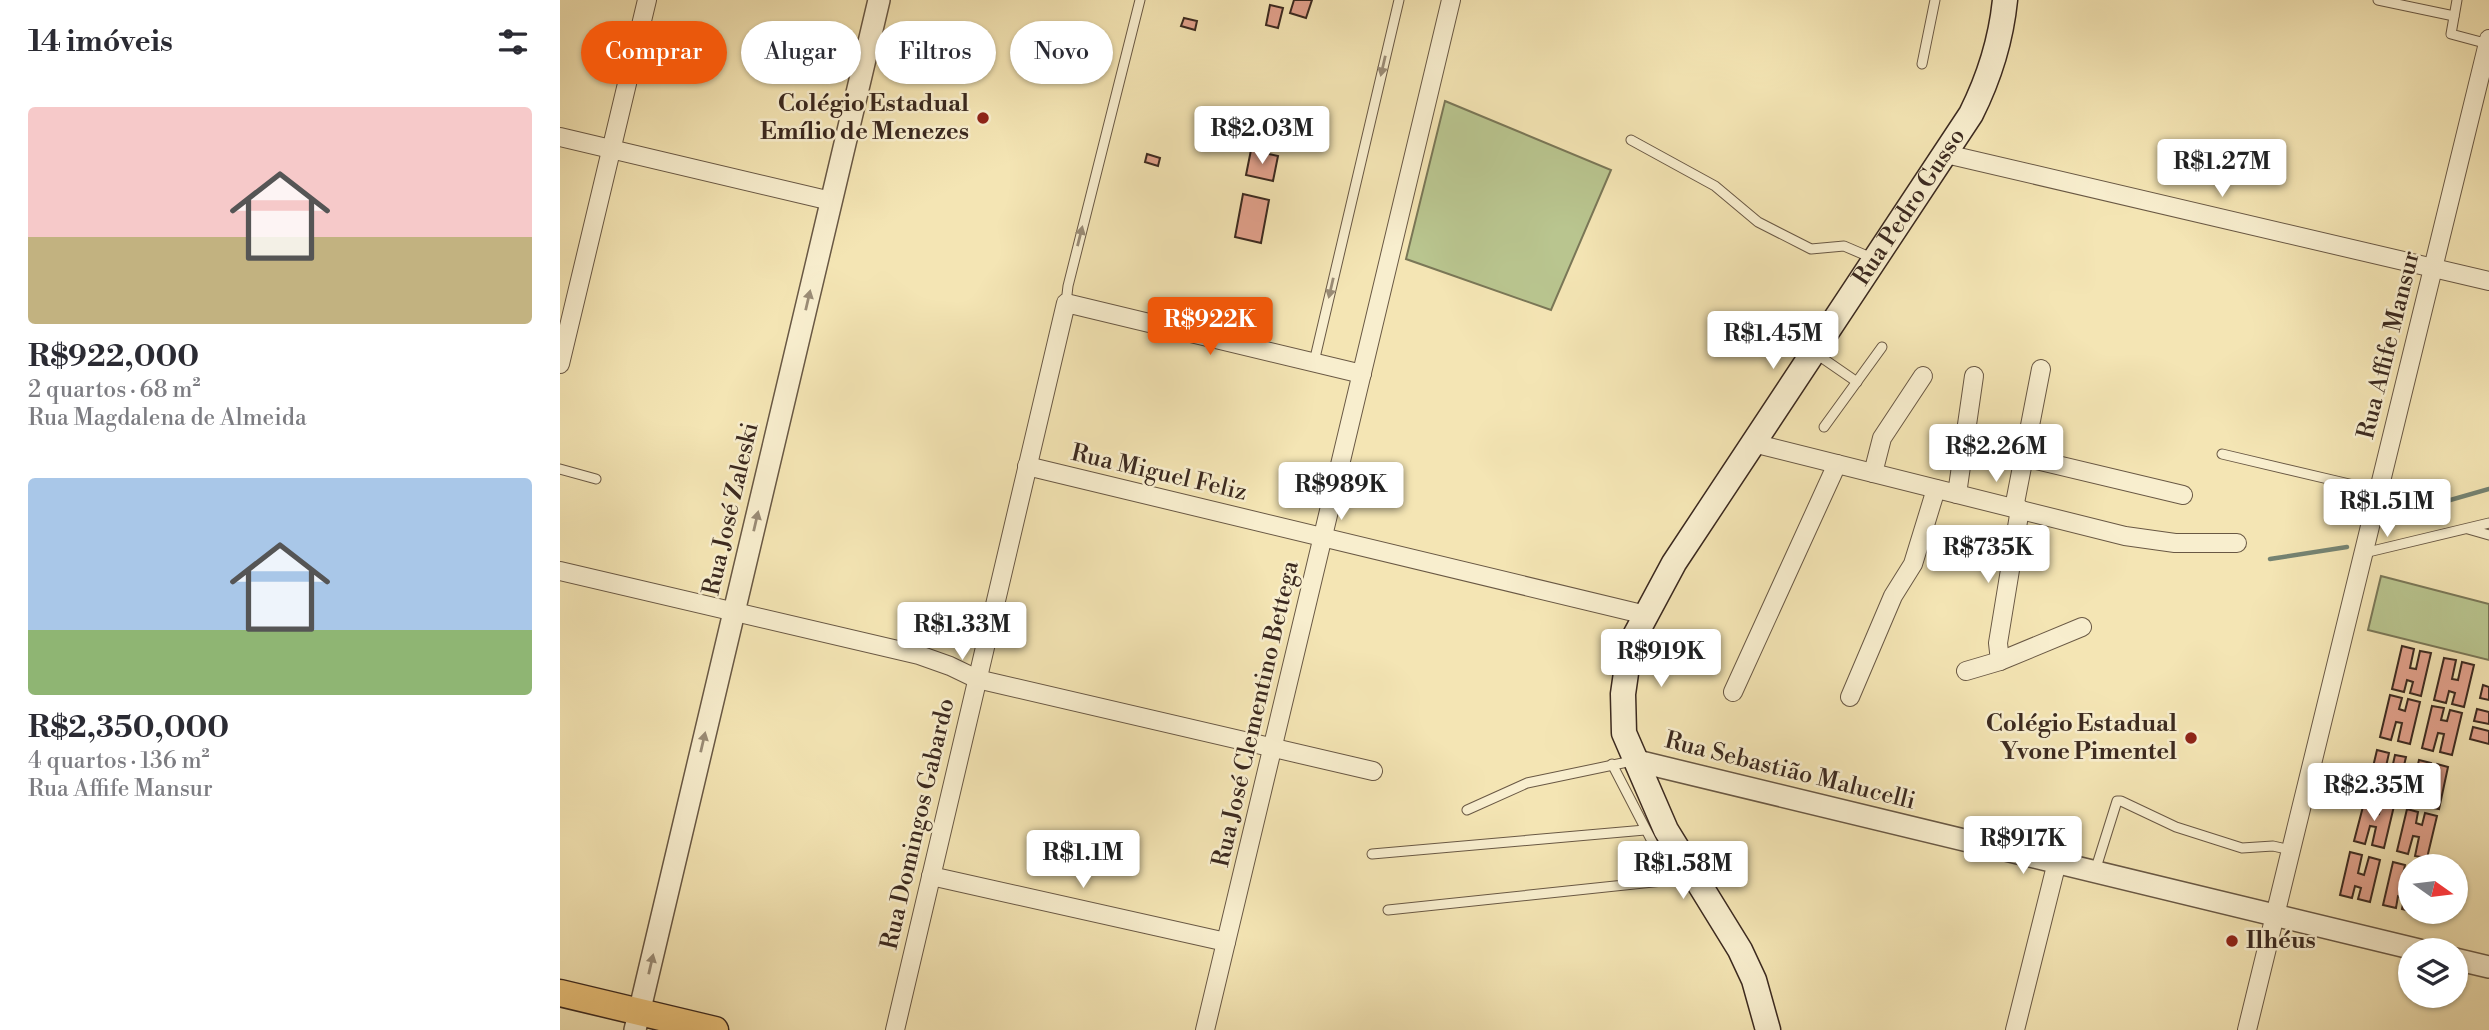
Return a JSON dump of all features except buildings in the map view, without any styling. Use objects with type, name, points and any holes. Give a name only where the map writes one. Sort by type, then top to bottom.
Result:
[{"type":"main road","name":"Rua Pedro Gusso","points":[[1768,1030],[1754,980],[1740,950],[1681,875],[1637,761],[1640,741],[1639,675],[1646,615],[1674,563],[1971,114],[1985,83],[2000,31],[2005,0]]},
{"type":"main road","points":[[560,993],[637,1021],[715,1030]]},
{"type":"street","points":[[560,363],[647,0]]},
{"type":"street","name":"Rua José Zaleski","points":[[637,1021],[879,0]]},
{"type":"street","name":"Rua José Clementino Bettega","points":[[1205,1030],[1451,0]]},
{"type":"street","name":"Rua Affife Mansur","points":[[2247,1030],[2488,42]]},
{"type":"street","points":[[560,137],[831,201]]},
{"type":"street","points":[[1946,154],[2489,281]]},
{"type":"street","points":[[1066,303],[1362,374]]},
{"type":"street","name":"Rua Domingos Gabardo","points":[[895,1030],[1066,303]]},
{"type":"street","points":[[2000,661],[1998,643],[2024,457],[2041,369]]},
{"type":"street","points":[[1873,473],[1882,438],[1923,376]]},
{"type":"street","points":[[1957,494],[1974,376]]},
{"type":"street","points":[[1753,443],[2152,541],[2197,544],[2237,542]]},
{"type":"street","points":[[2024,457],[2183,495]]},
{"type":"street","points":[[1732,692],[1837,464]]},
{"type":"street","name":"Rua Miguel Feliz","points":[[1027,466],[1646,615]]},
{"type":"street","points":[[1850,697],[1893,596],[1913,564],[1936,489]]},
{"type":"street","points":[[560,571],[919,655],[977,679],[1373,771]]},
{"type":"street","points":[[1966,671],[2000,661],[2082,627]]},
{"type":"street","name":"Rua Sebastião Malucelli","points":[[1637,761],[2398,945]]},
{"type":"street","points":[[2015,1030],[2057,862]]},
{"type":"street","points":[[931,876],[1226,942]]},
{"type":"street","points":[[2468,962],[2489,967]]},
{"type":"lane","points":[[1066,303],[1140,0]]},
{"type":"lane","points":[[1314,362],[1399,0]]},
{"type":"lane","points":[[1922,64],[1935,0]]},
{"type":"lane","points":[[2378,0],[2454,16]]},
{"type":"lane","points":[[2457,0],[2451,34],[2488,42]]},
{"type":"lane","points":[[1631,140],[1715,186],[1758,222],[1811,249],[1844,246],[1875,259]]},
{"type":"lane","points":[[1824,427],[1882,347]]},
{"type":"lane","points":[[1813,352],[1857,382]]},
{"type":"lane","points":[[2222,454],[2379,491]]},
{"type":"lane","points":[[560,469],[596,479]]},
{"type":"lane","points":[[2364,553],[2489,523]]},
{"type":"lane","points":[[2466,528],[2489,536]]},
{"type":"lane","points":[[1467,810],[1527,783],[1637,761]]},
{"type":"lane","points":[[1612,764],[1644,830],[1681,875]]},
{"type":"lane","points":[[2095,871],[2117,801],[2176,827],[2242,849],[2273,846],[2291,850]]},
{"type":"lane","points":[[1372,854],[1644,830]]},
{"type":"lane","points":[[1388,910],[1681,875]]},
{"type":"green space","points":[[1445,101],[1611,170],[1551,310],[1406,259]]},
{"type":"green space","points":[[2381,576],[2489,604],[2489,660],[2368,630]]},
{"type":"waterway","points":[[2419,509],[2489,489]]},
{"type":"waterway","points":[[2270,559],[2347,547]]},
{"type":"place","name":"Colégio Estadual Emílio de Menezes","points":[[983,118]]},
{"type":"place","name":"Colégio Estadual Yvone Pimentel","points":[[2191,738]]},
{"type":"place","name":"Ilhéus","points":[[2232,941]]}]
